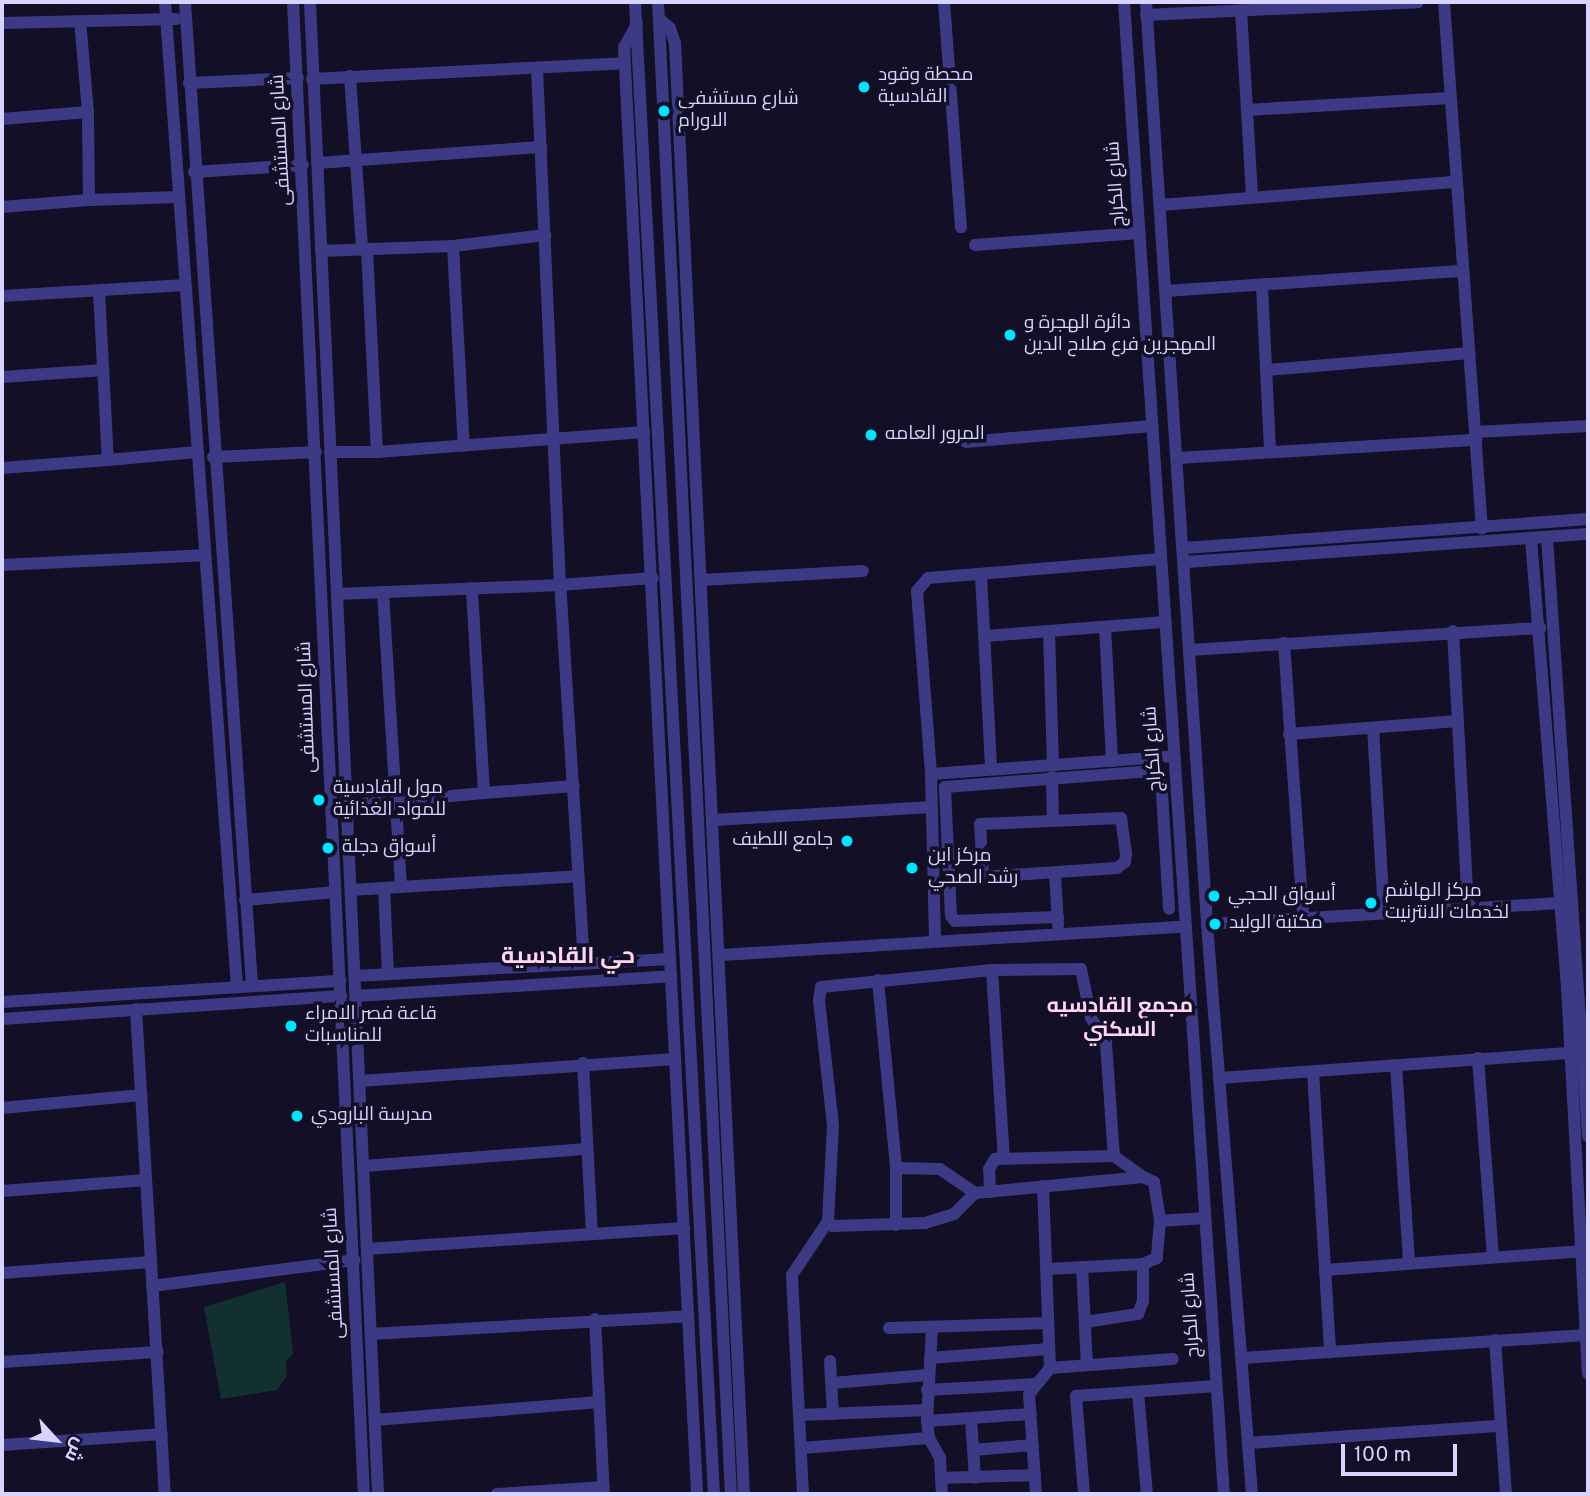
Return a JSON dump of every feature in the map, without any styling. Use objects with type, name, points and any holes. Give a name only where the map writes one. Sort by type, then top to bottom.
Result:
[{"type":"street","points":[[165,2],[169,20],[204,555],[237,987]]},
{"type":"street","points":[[185,2],[213,457],[252,986]]},
{"type":"street","name":"شارع المستشفى","points":[[293,2],[299,78],[364,1494]]},
{"type":"street","name":"شارع المستشفى","points":[[310,2],[378,1494]]},
{"type":"street","points":[[635,2],[648,204],[714,1494]]},
{"type":"street","points":[[658,2],[731,1494]]},
{"type":"street","points":[[944,2],[961,227]]},
{"type":"street","name":"شارع الكراج","points":[[1124,2],[1224,1494]]},
{"type":"street","points":[[1252,1494],[1207,924],[1186,562],[1146,8],[1241,10],[1418,2]]},
{"type":"street","points":[[1444,2],[1482,529]]},
{"type":"street","points":[[1241,10],[1252,195]]},
{"type":"street","points":[[2,23],[169,20],[184,17]]},
{"type":"street","points":[[659,19],[670,29],[675,43],[732,1189],[744,1494]]},
{"type":"street","points":[[80,21],[88,112],[89,200]]},
{"type":"street","points":[[637,24],[625,39],[625,63],[697,1494]]},
{"type":"street","points":[[313,79],[458,68],[537,69],[625,63]]},
{"type":"street","points":[[537,69],[552,367],[550,439],[584,963]]},
{"type":"street","points":[[350,76],[377,452]]},
{"type":"street","points":[[641,78],[661,77]]},
{"type":"street","points":[[189,83],[299,78]]},
{"type":"street","points":[[1247,110],[1450,98]]},
{"type":"street","points":[[2,119],[88,112]]},
{"type":"street","points":[[301,130],[315,129]]},
{"type":"street","points":[[317,163],[541,147]]},
{"type":"street","points":[[194,172],[303,165]]},
{"type":"street","points":[[1161,205],[1252,195],[1456,182]]},
{"type":"street","points":[[2,207],[179,197]]},
{"type":"street","points":[[633,205],[648,204]]},
{"type":"street","points":[[667,204],[682,204]]},
{"type":"street","points":[[975,245],[1140,233]]},
{"type":"street","points":[[321,251],[453,246],[545,235]]},
{"type":"street","points":[[453,246],[464,446]]},
{"type":"street","points":[[1166,291],[1463,271]]},
{"type":"street","points":[[2,296],[186,285]]},
{"type":"street","points":[[1262,286],[1269,452]]},
{"type":"street","points":[[99,291],[108,460]]},
{"type":"street","points":[[1266,370],[1469,353]]},
{"type":"street","points":[[312,359],[326,358]]},
{"type":"street","points":[[2,377],[103,370]]},
{"type":"street","points":[[676,373],[691,372]]},
{"type":"street","points":[[641,376],[657,375]]},
{"type":"street","points":[[194,400],[209,398]]},
{"type":"street","points":[[1151,403],[1174,401]]},
{"type":"street","points":[[966,442],[1152,426]]},
{"type":"street","points":[[1178,458],[1588,426]]},
{"type":"street","points":[[330,452],[377,452],[644,432]]},
{"type":"street","points":[[2,468],[197,452]]},
{"type":"street","points":[[213,457],[316,452]]},
{"type":"street","points":[[1186,562],[1588,519]]},
{"type":"street","points":[[664,531],[683,530]]},
{"type":"street","points":[[1184,548],[1531,539],[1588,534]]},
{"type":"street","points":[[1547,538],[1540,628],[1561,836]]},
{"type":"street","points":[[1531,539],[1544,589],[1562,856],[1583,987],[1588,1137]]},
{"type":"street","points":[[2,565],[204,555]]},
{"type":"street","points":[[935,940],[931,774],[917,590],[928,578],[1160,559]]},
{"type":"street","points":[[702,580],[863,571]]},
{"type":"street","points":[[981,575],[991,769]]},
{"type":"street","points":[[337,594],[653,578]]},
{"type":"street","points":[[472,588],[484,793]]},
{"type":"street","points":[[383,592],[401,886]]},
{"type":"street","points":[[986,636],[1165,622]]},
{"type":"street","points":[[1105,627],[1112,761]]},
{"type":"street","points":[[1190,650],[1453,631],[1540,628]]},
{"type":"street","points":[[1049,631],[1053,820]]},
{"type":"street","points":[[1453,631],[1468,908]]},
{"type":"street","points":[[1284,643],[1303,918]]},
{"type":"street","points":[[1289,734],[1458,721]]},
{"type":"street","points":[[1373,727],[1384,913]]},
{"type":"street","points":[[328,741],[344,740]]},
{"type":"street","points":[[219,744],[234,743]]},
{"type":"street","points":[[1058,917],[955,921],[951,916],[942,793],[956,783],[1112,761],[1174,756]]},
{"type":"street","points":[[931,774],[991,769],[1159,774],[1169,909]]},
{"type":"street","points":[[348,805],[574,786]]},
{"type":"street","points":[[663,799],[677,799]]},
{"type":"street","points":[[714,820],[932,807]]},
{"type":"street","points":[[1121,818],[1125,862],[1117,868],[984,877],[980,824],[1053,820],[1121,818]]},
{"type":"street","points":[[1562,856],[1559,902],[1583,1201],[1581,1251],[1588,1373]]},
{"type":"street","points":[[701,874],[716,872]]},
{"type":"street","points":[[1055,874],[1058,932]]},
{"type":"street","points":[[351,890],[578,876]]},
{"type":"street","points":[[384,887],[388,974]]},
{"type":"street","points":[[245,900],[336,892]]},
{"type":"street","points":[[1207,924],[1559,902]]},
{"type":"street","points":[[720,954],[1058,932],[1185,927]]},
{"type":"street","points":[[355,976],[670,959]]},
{"type":"street","points":[[803,1494],[792,1275],[828,1221],[833,1125],[819,992],[821,987],[992,970],[1074,968],[1085,975],[1091,1018],[1106,1043],[1114,1156]]},
{"type":"street","points":[[481,969],[483,988]]},
{"type":"street","points":[[992,970],[1004,1159]]},
{"type":"street","points":[[356,996],[671,976]]},
{"type":"street","points":[[878,980],[896,1168],[896,1225]]},
{"type":"street","points":[[2,1002],[340,981]]},
{"type":"street","points":[[163,991],[163,1007]]},
{"type":"street","points":[[2,1019],[341,996]]},
{"type":"street","points":[[66,997],[68,1013]]},
{"type":"street","points":[[136,1009],[165,1494]]},
{"type":"street","points":[[688,1021],[708,1020]]},
{"type":"street","points":[[1219,1079],[1478,1058],[1572,1054]]},
{"type":"street","points":[[1478,1058],[1493,1256]]},
{"type":"street","points":[[360,1081],[583,1063],[675,1059]]},
{"type":"street","points":[[583,1063],[592,1233]]},
{"type":"street","points":[[1396,1065],[1409,1263]]},
{"type":"street","points":[[1313,1072],[1331,1352]]},
{"type":"street","points":[[2,1108],[141,1095]]},
{"type":"street","points":[[1198,1122],[1223,1120]]},
{"type":"street","points":[[364,1166],[586,1149]]},
{"type":"street","points":[[990,1192],[991,1163],[1004,1159],[1114,1156],[1154,1182],[1160,1220],[1161,1253],[1152,1262],[1047,1269]]},
{"type":"street","points":[[896,1168],[940,1170],[975,1193],[1143,1177]]},
{"type":"street","points":[[2,1191],[146,1180]]},
{"type":"street","points":[[1043,1186],[1050,1368]]},
{"type":"street","points":[[682,1191],[697,1189]]},
{"type":"street","points":[[716,1190],[732,1189]]},
{"type":"street","points":[[828,1221],[832,1226],[896,1225],[939,1220],[954,1214],[975,1193]]},
{"type":"street","points":[[352,1208],[365,1207]]},
{"type":"street","points":[[1160,1220],[1205,1218]]},
{"type":"street","points":[[368,1249],[684,1228]]},
{"type":"street","points":[[1325,1270],[1581,1251]]},
{"type":"street","points":[[152,1286],[354,1261]]},
{"type":"street","points":[[2,1273],[151,1262]]},
{"type":"street","points":[[1085,1322],[1138,1314],[1143,1301],[1143,1264]]},
{"type":"street","points":[[1082,1267],[1087,1366]]},
{"type":"street","points":[[371,1334],[594,1318],[688,1316]]},
{"type":"street","points":[[497,1494],[604,1491],[594,1318]]},
{"type":"street","points":[[890,1328],[1048,1322]]},
{"type":"street","points":[[932,1327],[927,1415],[929,1438],[937,1449],[942,1494]]},
{"type":"street","points":[[1241,1358],[1586,1335]]},
{"type":"street","points":[[1495,1340],[1506,1494]]},
{"type":"street","points":[[930,1358],[1049,1349]]},
{"type":"street","points":[[2,1362],[158,1352]]},
{"type":"street","points":[[1036,1494],[1029,1394],[1034,1384],[1050,1368],[1172,1359]]},
{"type":"street","points":[[830,1361],[833,1414]]},
{"type":"street","points":[[831,1383],[928,1375]]},
{"type":"street","points":[[927,1390],[1034,1384]]},
{"type":"street","points":[[1084,1494],[1076,1396],[1216,1386]]},
{"type":"street","points":[[1138,1392],[1147,1494]]},
{"type":"street","points":[[375,1420],[598,1402]]},
{"type":"street","points":[[799,1415],[927,1415],[971,1418],[1031,1414]]},
{"type":"street","points":[[971,1418],[975,1478]]},
{"type":"street","points":[[1248,1443],[1500,1426]]},
{"type":"street","points":[[711,1427],[728,1427]]},
{"type":"street","points":[[2,1445],[162,1434]]},
{"type":"street","points":[[802,1448],[929,1438]]},
{"type":"street","points":[[973,1450],[1033,1445]]},
{"type":"street","points":[[362,1454],[376,1454]]},
{"type":"street","points":[[941,1478],[1035,1475]]},
{"type":"green space","points":[[285,1282],[293,1354],[286,1361],[287,1376],[277,1390],[221,1399],[204,1307]]},
{"type":"place","name":"محطة وقود القادسية","points":[[864,87]]},
{"type":"place","name":"شارع مستشفى الاورام","points":[[664,111]]},
{"type":"place","name":"دائرة الهجرة و المهجرين فرع صلاح الدين","points":[[1010,335]]},
{"type":"place","name":"المرور العامه","points":[[871,435]]},
{"type":"place","name":"مول القادسية للمواد الغذائية","points":[[319,800]]},
{"type":"place","name":"جامع اللطیف","points":[[847,841]]},
{"type":"place","name":"أسواق دجلة","points":[[328,848]]},
{"type":"place","name":"مركز ابن رشد الصحي","points":[[912,868]]},
{"type":"place","name":"أسواق الحجي","points":[[1214,896]]},
{"type":"place","name":"مركز الهاشم لخدمات الانترنيت","points":[[1371,903]]},
{"type":"place","name":"مكتبة الوليد","points":[[1215,924]]},
{"type":"place","name":"قاعة فصر الامراء للمناسبات","points":[[291,1026]]},
{"type":"place","name":"مدرسة البارودي","points":[[297,1116]]},
{"type":"district","name":"حي القادسية","points":[[568,958]]},
{"type":"district","name":"مجمع القادسيه السكني","points":[[1120,1019]]}]
